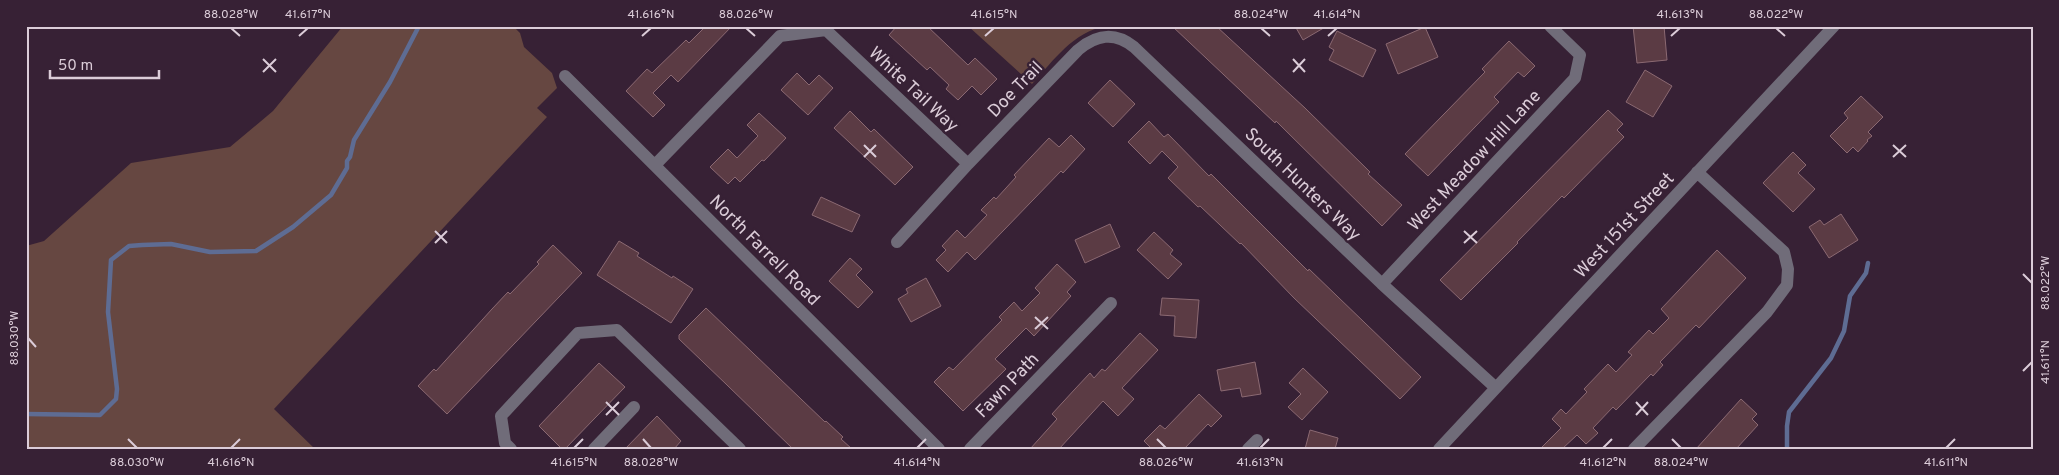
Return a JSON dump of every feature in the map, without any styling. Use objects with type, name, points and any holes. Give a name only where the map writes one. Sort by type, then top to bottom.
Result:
[{"type":"street","name":"West Meadow Hill Lane","points":[[1382,284],[1574,78],[1580,55],[1550,26]]},
{"type":"street","name":"West 151st Street","points":[[1439,449],[1834,26]]},
{"type":"street","name":"White Tail Way","points":[[655,165],[780,36],[826,30],[968,164]]},
{"type":"street","name":"South Hunters Way","points":[[1078,50],[1090,40],[1098,37],[1109,36],[1126,41],[1382,284],[1496,388]]},
{"type":"street","name":"Doe Trail","points":[[897,242],[968,164],[1078,50]]},
{"type":"street","name":"North Farrell Road","points":[[565,76],[939,449]]},
{"type":"street","points":[[1634,449],[1766,312],[1786,285],[1788,269],[1784,252],[1697,172]]},
{"type":"street","name":"Fawn Path","points":[[970,449],[1112,303]]},
{"type":"street","points":[[511,449],[505,443],[501,416],[578,334],[617,330],[740,449]]},
{"type":"street","points":[[594,449],[634,407]]},
{"type":"shaded area","points":[[343,26],[513,26],[520,33],[524,47],[552,73],[557,88],[537,108],[547,117],[274,409],[315,449],[26,449],[26,246],[44,241],[131,163],[230,147],[273,111]]},
{"type":"shaded area","points":[[968,26],[1106,26],[1084,34],[1065,48],[1032,84]]},
{"type":"building","points":[[706,26],[732,26],[678,82],[671,75],[653,93],[665,105],[653,117],[626,91],[647,69],[652,73],[686,40],[689,43]]},
{"type":"building","points":[[897,26],[927,26],[968,65],[975,58],[997,79],[981,95],[972,86],[958,100],[946,89],[949,85],[930,67],[927,70],[889,35]]},
{"type":"building","points":[[1172,26],[1216,26],[1305,108],[1370,172],[1368,174],[1402,205],[1382,226],[1276,121],[1275,123]]},
{"type":"building","points":[[1295,26],[1327,26],[1303,40]]},
{"type":"building","points":[[1633,26],[1664,26],[1667,60],[1637,63]]},
{"type":"building","points":[[1425,27],[1438,57],[1398,74],[1386,44]]},
{"type":"building","points":[[1337,31],[1376,50],[1363,77],[1329,60],[1334,50],[1329,47]]},
{"type":"building","points":[[1509,41],[1535,66],[1524,77],[1518,72],[1494,97],[1499,102],[1428,176],[1405,154],[1485,72],[1482,69]]},
{"type":"building","points":[[1645,70],[1672,86],[1653,117],[1626,102]]},
{"type":"building","points":[[797,73],[809,85],[819,75],[833,88],[808,115],[781,90]]},
{"type":"building","points":[[1110,80],[1135,104],[1113,127],[1088,103]]},
{"type":"building","points":[[1861,96],[1883,117],[1868,132],[1872,136],[1858,152],[1853,147],[1847,153],[1830,136],[1848,118],[1844,113]]},
{"type":"building","points":[[1608,110],[1623,124],[1617,130],[1624,137],[1564,198],[1562,196],[1461,300],[1440,280]]},
{"type":"building","points":[[850,111],[871,132],[874,129],[913,167],[895,185],[834,128]]},
{"type":"building","points":[[759,113],[786,138],[740,182],[735,177],[728,184],[710,167],[728,149],[737,158],[758,136],[747,125]]},
{"type":"building","points":[[1149,121],[1164,137],[1168,134],[1209,176],[1211,174],[1308,271],[1309,269],[1421,377],[1400,399],[1294,298],[1241,243],[1200,206],[1198,207],[1168,178],[1178,167],[1162,151],[1150,164],[1128,142]]},
{"type":"building","points":[[1071,135],[1085,149],[1063,173],[1061,171],[975,260],[967,252],[948,272],[936,260],[946,250],[942,246],[957,230],[965,238],[987,215],[981,210],[994,197],[996,199],[1016,177],[1014,175],[1049,138],[1059,147]]},
{"type":"building","points":[[1793,152],[1806,165],[1798,173],[1815,189],[1793,212],[1763,183]]},
{"type":"building","points":[[821,197],[860,215],[852,232],[812,215]]},
{"type":"building","points":[[1841,214],[1858,240],[1829,258],[1809,227],[1820,220],[1824,225]]},
{"type":"building","points":[[1110,224],[1120,247],[1085,263],[1075,240]]},
{"type":"building","points":[[1154,232],[1173,250],[1170,254],[1182,264],[1168,279],[1137,250]]},
{"type":"building","points":[[619,241],[639,253],[637,256],[693,289],[671,323],[597,275]]},
{"type":"building","points":[[553,245],[582,273],[447,414],[418,386],[434,369],[436,371],[508,292],[510,294],[539,264],[537,262]]},
{"type":"building","points":[[1717,250],[1746,278],[1699,328],[1696,325],[1660,362],[1663,365],[1653,376],[1651,374],[1616,410],[1613,407],[1593,428],[1598,433],[1586,444],[1577,435],[1562,449],[1540,449],[1561,428],[1552,419],[1561,409],[1566,414],[1587,392],[1584,389],[1608,364],[1616,372],[1632,355],[1628,352],[1649,330],[1653,334],[1669,318],[1661,309]]},
{"type":"building","points":[[850,258],[862,269],[856,275],[873,292],[858,308],[829,281]]},
{"type":"building","points":[[1057,264],[1076,282],[1067,292],[1071,296],[1034,336],[1026,328],[995,359],[1006,369],[963,411],[934,382],[949,367],[953,370],[1002,320],[999,317],[1014,302],[1022,311],[1040,293],[1035,288]]},
{"type":"building","points":[[926,278],[941,306],[911,322],[898,299],[908,293],[906,289]]},
{"type":"building","points":[[1162,298],[1199,300],[1196,338],[1174,336],[1175,316],[1160,315]]},
{"type":"building","points":[[706,308],[843,437],[841,439],[852,449],[793,449],[679,339],[679,335]]},
{"type":"building","points":[[1140,333],[1158,350],[1122,388],[1134,399],[1118,416],[1103,401],[1059,449],[1030,449],[1057,419],[1052,414],[1090,373],[1094,378],[1102,369],[1105,371]]},
{"type":"building","points":[[1255,362],[1261,394],[1242,397],[1240,388],[1221,391],[1217,370]]},
{"type":"building","points":[[599,363],[625,387],[565,449],[562,449],[539,426]]},
{"type":"building","points":[[1303,368],[1328,392],[1302,420],[1288,407],[1301,394],[1289,383]]},
{"type":"building","points":[[1199,394],[1222,416],[1211,427],[1208,424],[1184,449],[1152,449],[1144,441],[1160,425],[1165,429]]},
{"type":"building","points":[[1741,399],[1757,414],[1752,419],[1758,425],[1736,449],[1696,449]]},
{"type":"building","points":[[657,416],[681,441],[674,449],[625,449]]},
{"type":"building","points":[[1310,430],[1338,438],[1335,449],[1305,449]]},
{"type":"waterway","points":[[26,414],[100,415],[116,399],[117,389],[108,312],[111,260],[129,246],[171,244],[210,252],[256,251],[293,227],[331,195],[347,168],[347,161],[350,157],[354,140],[390,82],[419,26]]},
{"type":"waterway","points":[[1787,449],[1789,412],[1831,358],[1844,331],[1850,296],[1866,273],[1868,263]]}]
